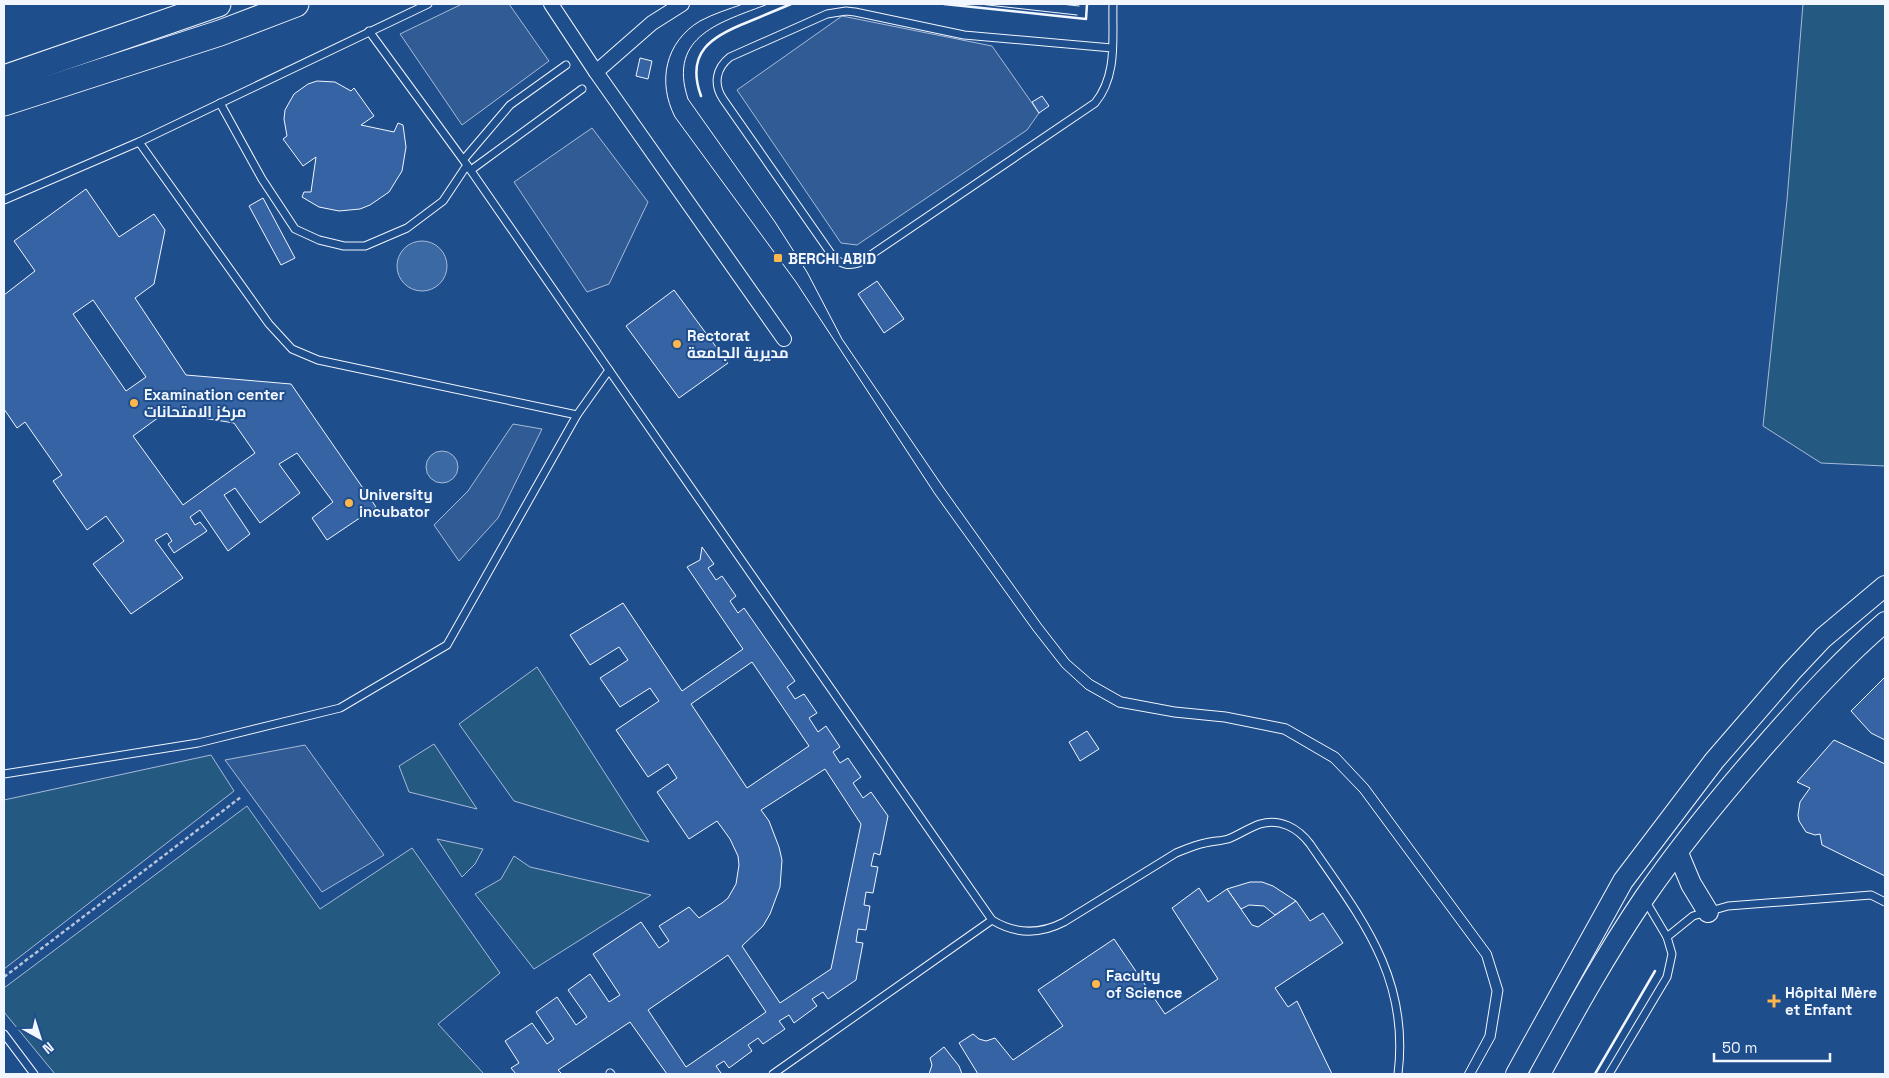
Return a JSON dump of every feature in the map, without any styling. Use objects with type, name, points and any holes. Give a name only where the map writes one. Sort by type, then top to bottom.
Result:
[{"type":"highway","points":[[4,78],[218,4]]},
{"type":"highway","points":[[4,103],[220,33],[296,4]]},
{"type":"main road","points":[[1516,1074],[1623,881],[1714,760],[1823,638],[1885,586]]},
{"type":"main road","points":[[1540,1074],[1577,1007],[1644,898],[1678,853],[1732,784],[1814,690],[1885,622]]},
{"type":"main road","points":[[1678,853],[1691,884],[1708,912]]},
{"type":"main road","points":[[1623,881],[1644,898]]},
{"type":"street","points":[[551,4],[596,72],[784,340]]},
{"type":"street","points":[[596,72],[652,23],[682,4]]},
{"type":"lane","points":[[4,200],[139,142],[428,4]]},
{"type":"lane","points":[[1112,48],[964,35],[855,12],[837,12],[827,14],[730,57],[721,66],[718,73],[717,86],[723,99],[834,258],[841,263],[853,264],[859,262],[1088,109],[1101,96],[1111,71],[1112,48],[1113,4]]},
{"type":"lane","points":[[369,31],[467,165],[992,920],[1001,926],[1022,931],[1044,930],[1054,927],[1176,853],[1206,843],[1228,839],[1261,824],[1272,822],[1283,824],[1298,831],[1310,844],[1365,925],[1382,955],[1393,988],[1399,1022],[1400,1057],[1398,1074]]},
{"type":"lane","points":[[220,103],[262,179],[295,229],[319,240],[344,246],[365,246],[407,228],[443,201],[510,105],[566,65]]},
{"type":"lane","points":[[467,165],[582,89]]},
{"type":"lane","points":[[139,142],[269,324],[292,349],[318,360],[577,415]]},
{"type":"lane","points":[[4,774],[198,743],[340,708],[447,644],[577,415],[608,370]]},
{"type":"lane","points":[[1667,937],[1693,916],[1728,906],[1871,896],[1885,902]]},
{"type":"lane","points":[[1609,1074],[1667,977],[1672,954],[1667,937],[1644,898]]},
{"type":"lane","points":[[773,1074],[992,920]]},
{"type":"lane","points":[[4,1034],[34,1074]]},
{"type":"path","points":[[4,977],[240,797]]},
{"type":"shaded area","points":[[462,4],[509,4],[549,61],[462,125],[400,34]]},
{"type":"shaded area","points":[[1803,4],[1885,4],[1885,466],[1821,463],[1763,426],[1787,200]]},
{"type":"shaded area","points":[[842,16],[992,46],[1039,113],[1027,130],[857,245],[841,243],[737,90]]},
{"type":"shaded area","points":[[592,128],[648,202],[609,284],[587,292],[514,182]]},
{"type":"shaded area","points":[[422,241],[431,243],[442,252],[447,266],[445,275],[436,286],[422,291],[413,289],[402,280],[397,266],[399,257],[408,246]]},
{"type":"shaded area","points":[[513,424],[542,429],[498,518],[459,561],[434,525],[468,491]]},
{"type":"shaded area","points":[[442,451],[448,452],[453,456],[457,461],[457,473],[453,478],[448,482],[442,483],[436,482],[431,478],[427,473],[426,467],[427,461],[431,456],[436,452]]},
{"type":"shaded area","points":[[537,667],[649,842],[514,801],[459,724]]},
{"type":"shaded area","points":[[434,744],[477,809],[409,792],[399,766]]},
{"type":"shaded area","points":[[305,745],[384,855],[322,892],[225,760]]},
{"type":"shaded area","points":[[211,755],[234,791],[4,969],[4,800]]},
{"type":"shaded area","points":[[247,806],[320,909],[412,848],[500,973],[438,1024],[484,1074],[55,1074],[4,1012],[4,988]]},
{"type":"shaded area","points":[[437,839],[483,849],[475,864],[462,877]]},
{"type":"shaded area","points":[[514,856],[530,867],[651,895],[534,969],[475,894],[501,879]]},
{"type":"building","points":[[640,58],[652,61],[648,79],[636,76]]},
{"type":"building","points":[[317,81],[335,82],[351,91],[354,88],[374,116],[361,125],[394,132],[398,123],[403,125],[406,147],[402,171],[389,192],[370,205],[360,209],[339,211],[319,207],[302,197],[304,192],[311,192],[316,157],[303,166],[283,139],[287,136],[284,119],[285,110],[294,94],[308,84]]},
{"type":"building","points":[[1042,96],[1049,106],[1039,113],[1032,102]]},
{"type":"building","points":[[86,189],[119,237],[154,214],[165,230],[154,284],[135,298],[186,375],[291,384],[376,507],[327,540],[312,518],[333,502],[297,453],[279,464],[300,493],[260,523],[235,488],[224,495],[250,534],[228,551],[200,510],[190,517],[195,525],[200,522],[207,531],[174,553],[168,544],[172,541],[167,533],[155,540],[183,578],[131,614],[93,564],[124,541],[106,516],[87,530],[53,481],[62,475],[25,422],[17,428],[4,409],[4,295],[35,271],[14,241]],"holes":[[[93,300],[146,377],[126,391],[73,314]],[[166,412],[234,423],[255,453],[183,505],[133,436]]]},
{"type":"building","points":[[263,198],[295,258],[281,265],[249,206]]},
{"type":"building","points":[[877,281],[904,319],[884,333],[858,294]]},
{"type":"building","name":"Rectorat مديرية الجامعة","points":[[674,290],[728,363],[679,398],[626,326]]},
{"type":"building","points":[[702,547],[714,564],[708,568],[716,580],[722,576],[736,596],[730,601],[738,613],[744,608],[795,681],[787,687],[795,699],[804,694],[817,713],[809,718],[818,732],[826,726],[840,747],[833,752],[840,763],[848,758],[861,777],[853,783],[863,798],[871,792],[888,816],[880,855],[874,853],[871,866],[878,867],[873,893],[866,892],[864,905],[870,906],[866,930],[858,929],[856,942],[863,943],[856,980],[828,999],[823,992],[812,999],[817,1006],[794,1023],[789,1015],[779,1021],[785,1029],[763,1044],[758,1038],[748,1045],[752,1051],[729,1068],[724,1061],[716,1066],[721,1073],[719,1074],[667,1074],[630,1022],[558,1070],[562,1074],[516,1074],[511,1068],[519,1063],[505,1041],[532,1023],[547,1044],[554,1039],[536,1012],[557,997],[576,1025],[587,1017],[568,990],[590,974],[609,1002],[620,995],[593,954],[641,922],[659,948],[669,941],[659,926],[689,907],[699,918],[728,898],[736,884],[739,865],[738,856],[730,839],[717,821],[689,839],[657,792],[677,778],[668,764],[648,777],[616,730],[659,701],[650,688],[620,707],[600,678],[628,660],[619,647],[590,665],[570,635],[623,603],[682,691],[743,649],[687,567],[700,560]],"holes":[[[752,662],[809,746],[747,788],[691,704]],[[825,769],[861,824],[831,969],[780,1003],[742,946],[763,926],[770,914],[780,887],[782,860],[779,847],[769,821],[761,810]],[[728,955],[766,1012],[686,1067],[648,1010]]]},
{"type":"building","points":[[1885,677],[1885,740],[1871,733],[1851,711]]},
{"type":"building","points":[[1087,731],[1099,749],[1080,761],[1069,742]]},
{"type":"building","points":[[1834,740],[1885,764],[1885,876],[1822,845],[1820,834],[1815,835],[1806,832],[1799,821],[1800,802],[1810,788],[1797,782]]},
{"type":"building","points":[[1250,882],[1262,882],[1273,886],[1296,901],[1275,915],[1264,906],[1249,905],[1241,909],[1227,889]]},
{"type":"building","name":"Faculty of Science","points":[[1199,888],[1208,902],[1227,889],[1252,925],[1258,927],[1296,901],[1310,921],[1323,913],[1343,943],[1275,988],[1288,1007],[1297,1001],[1332,1074],[978,1074],[959,1043],[973,1034],[979,1039],[986,1041],[995,1038],[1013,1060],[1063,1026],[1038,990],[1114,939],[1165,1014],[1218,979],[1172,908]]},
{"type":"building","points":[[944,1047],[959,1066],[962,1074],[929,1074],[932,1065],[930,1058]]},
{"type":"tram line","points":[[743,4],[700,21],[688,30],[672,51],[668,64],[666,90],[669,104],[675,117],[796,282],[935,494],[1062,667],[1086,689],[1118,707],[1174,717],[1224,722],[1283,734],[1331,762],[1360,792],[1482,957],[1492,991],[1485,1035],[1464,1074]]},
{"type":"tram line","points":[[768,4],[717,25],[703,34],[692,46],[685,60],[684,77],[688,99],[775,222],[807,272],[842,339],[943,487],[1041,624],[1069,660],[1092,680],[1122,697],[1175,707],[1226,712],[1287,724],[1338,753],[1368,785],[1491,952],[1503,990],[1495,1038],[1475,1074]]},
{"type":"tram line","points":[[979,4],[1077,15]]},
{"type":"tram line","points":[[1061,4],[1079,6]]},
{"type":"wall","points":[[701,96],[697,81],[697,68],[699,57],[705,48],[723,33],[791,4]]},
{"type":"wall","points":[[944,4],[1086,19],[1087,4]]},
{"type":"wall","points":[[1595,1074],[1655,971]]},
{"type":"place","name":"BERCHI ABID","points":[[778,258]]},
{"type":"place","name":"Rectorat مديرية الجامعة","points":[[677,344]]},
{"type":"place","name":"Examination center مركز الامتحانات","points":[[134,403]]},
{"type":"place","name":"University incubator","points":[[349,503]]},
{"type":"place","name":"Faculty of Science","points":[[1096,984]]},
{"type":"place","name":"Hôpital Mère et Enfant","points":[[1774,1001]]}]
